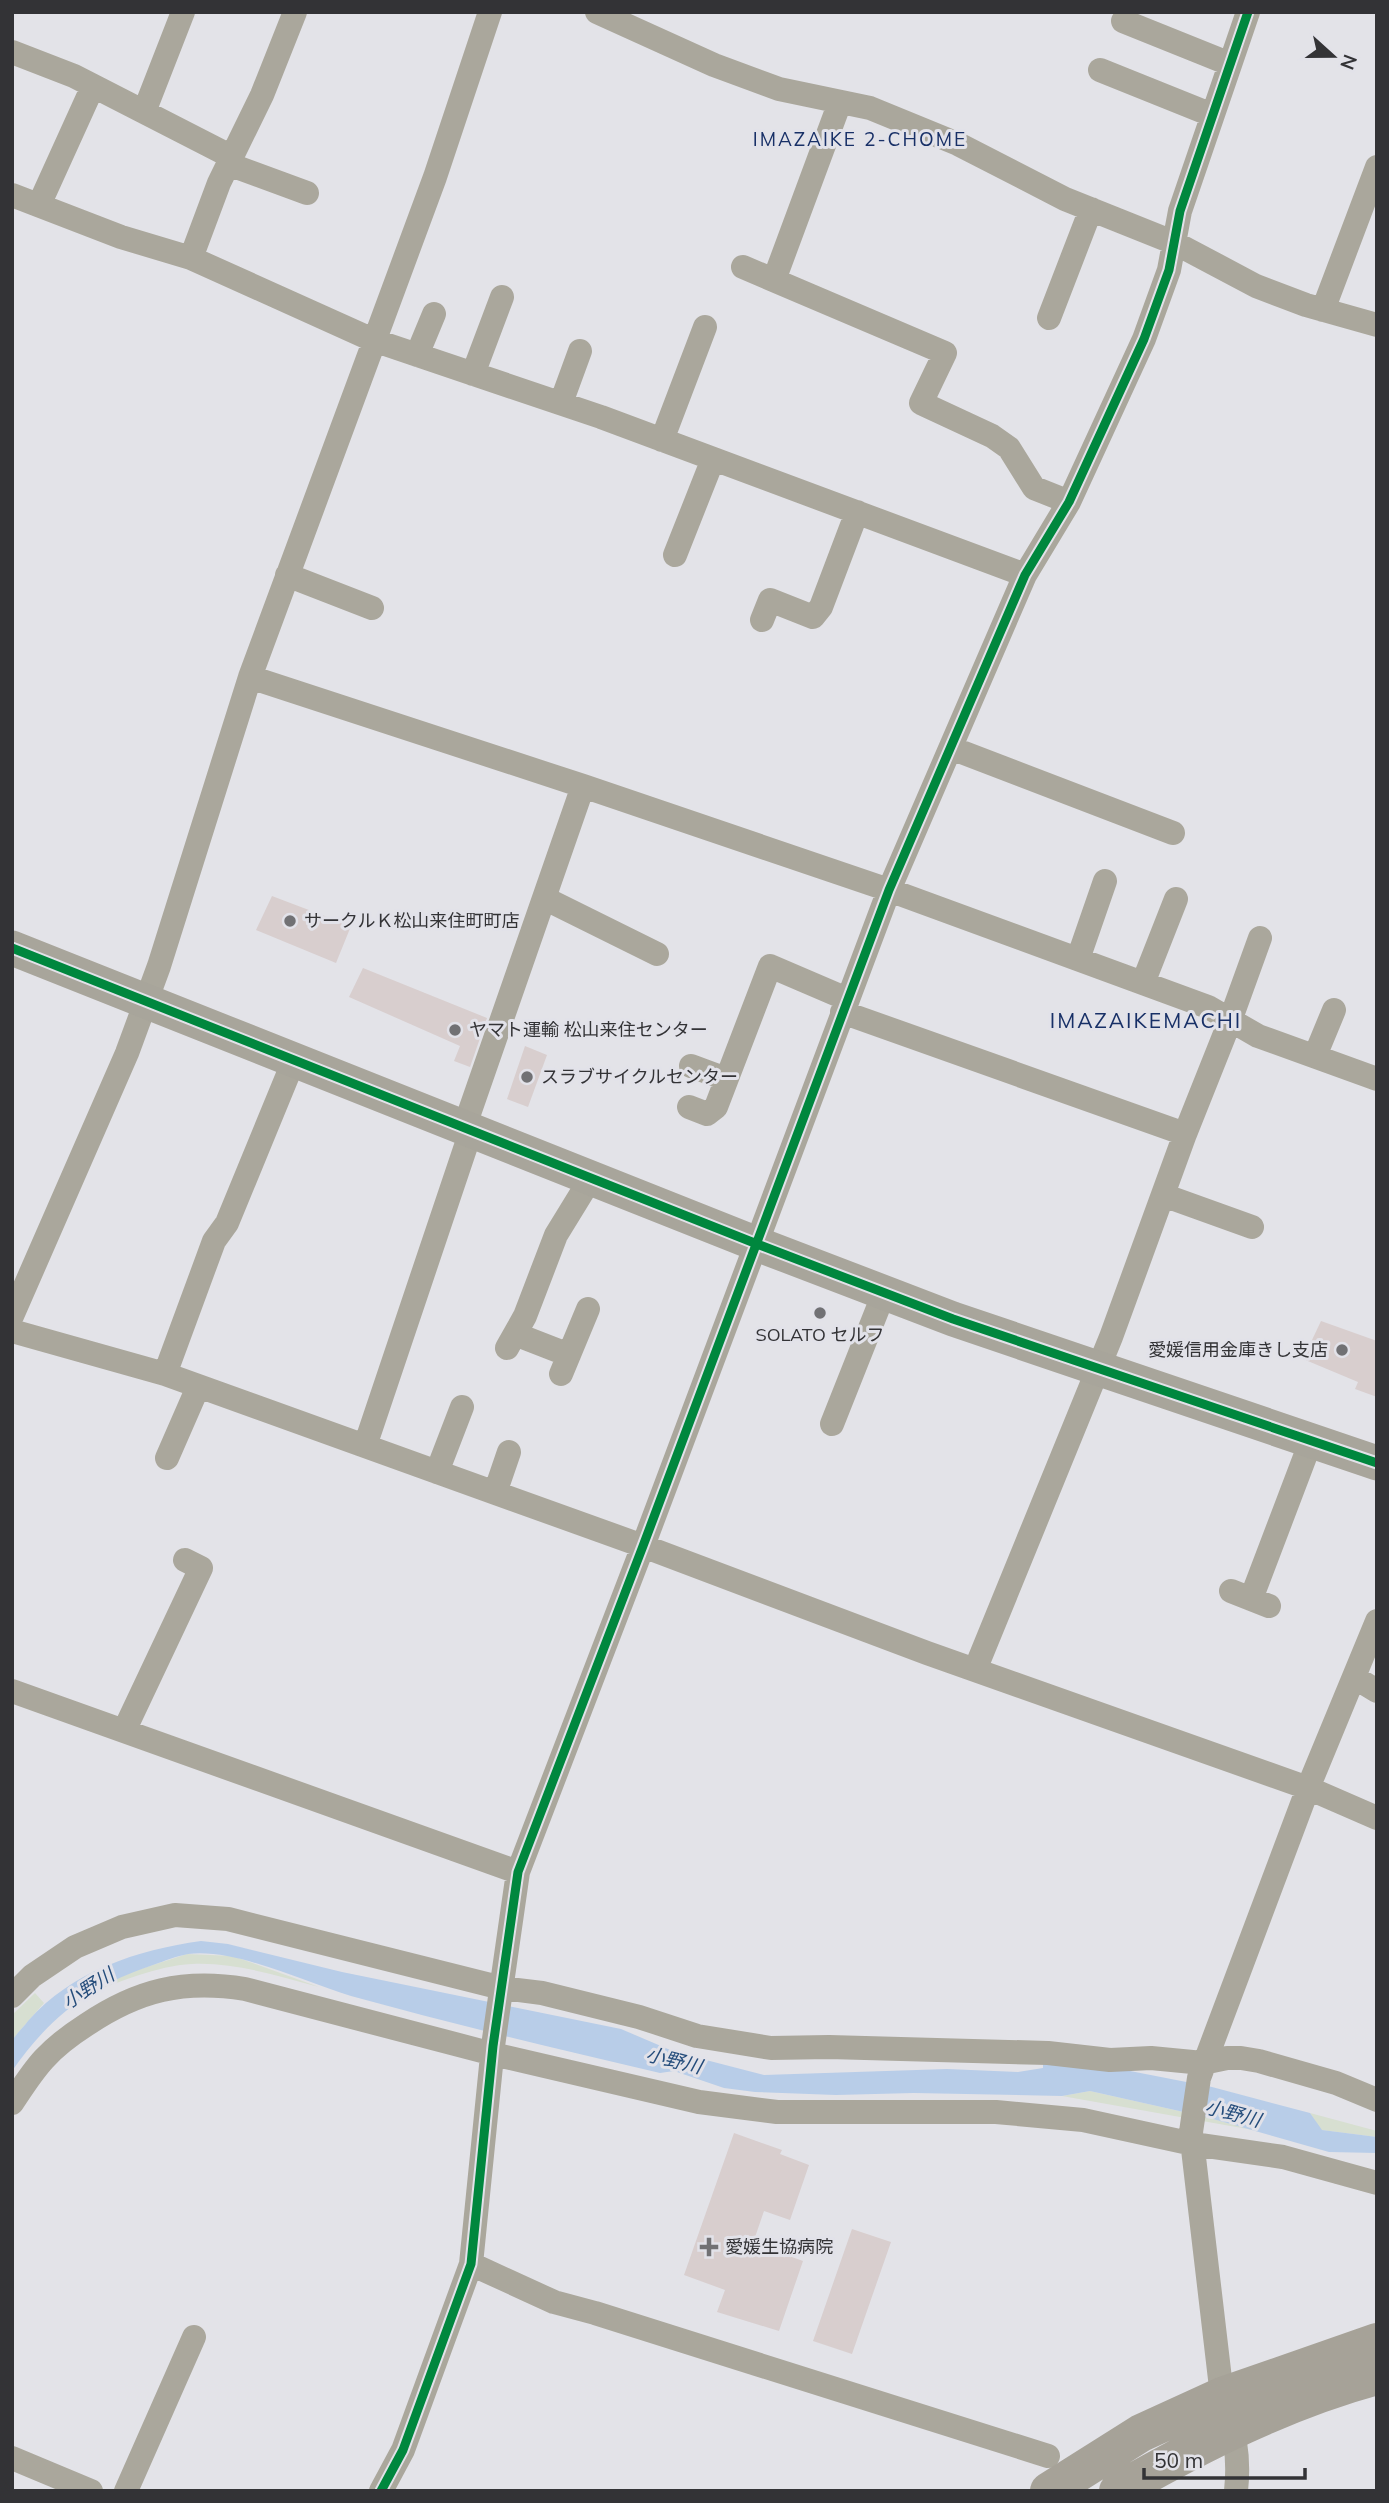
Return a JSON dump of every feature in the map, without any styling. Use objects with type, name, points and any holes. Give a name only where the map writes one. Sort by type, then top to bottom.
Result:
[{"type":"highway","points":[[1118,2491],[1228,2413],[1377,2342]]},
{"type":"highway","points":[[1048,2474],[1141,2432],[1307,2398],[1377,2376]]},
{"type":"street","points":[[191,258],[230,160],[262,95],[295,12]]},
{"type":"street","points":[[12,1316],[127,1053],[250,677],[435,177],[490,12]]},
{"type":"street","points":[[597,12],[714,65],[779,89],[870,108],[958,144],[1065,199],[1175,243],[1256,286],[1323,310],[1377,325]]},
{"type":"street","points":[[381,2491],[403,2450],[471,2264],[493,2050],[518,1871],[889,890],[1025,575],[1069,502],[1144,339],[1169,270],[1180,211],[1248,12]]},
{"type":"street","points":[[144,112],[177,14]]},
{"type":"street","points":[[1123,22],[1230,64]]},
{"type":"street","points":[[12,52],[93,86],[230,160],[307,193]]},
{"type":"street","points":[[1100,70],[1212,115]]},
{"type":"street","points":[[39,205],[93,86]]},
{"type":"street","points":[[774,281],[840,102]]},
{"type":"street","points":[[1323,310],[1369,213],[1376,170]]},
{"type":"street","points":[[12,195],[121,237],[191,258],[373,340],[561,403],[1025,575]]},
{"type":"street","points":[[1049,318],[1091,209]]},
{"type":"street","points":[[743,267],[944,353],[921,403],[992,436],[1009,448],[1034,488],[1069,502]]},
{"type":"street","points":[[473,373],[502,297]]},
{"type":"street","points":[[417,355],[433,314]]},
{"type":"street","points":[[662,440],[705,327]]},
{"type":"street","points":[[561,403],[580,351]]},
{"type":"street","points":[[675,555],[713,459]]},
{"type":"street","points":[[762,620],[770,600],[813,617],[821,607],[857,512]]},
{"type":"street","points":[[287,575],[372,608]]},
{"type":"street","points":[[250,677],[889,890],[1208,1007],[1258,1036],[1377,1079]]},
{"type":"street","points":[[951,748],[1119,823],[1173,833]]},
{"type":"street","points":[[365,1446],[583,786]]},
{"type":"street","points":[[1078,959],[1105,881]]},
{"type":"street","points":[[544,898],[657,954]]},
{"type":"street","points":[[1143,983],[1176,899]]},
{"type":"street","points":[[975,1670],[1111,1337],[1260,938]]},
{"type":"street","points":[[12,948],[884,1293],[1377,1463]]},
{"type":"street","points":[[690,1107],[708,1114],[716,1107],[770,966],[845,1006],[1185,1134]]},
{"type":"street","points":[[1315,1056],[1334,1010]]},
{"type":"street","points":[[165,1374],[214,1241],[227,1223],[294,1060]]},
{"type":"street","points":[[691,1066],[726,1079]]},
{"type":"street","points":[[588,1309],[565,1364],[511,1341],[525,1316],[556,1235],[591,1178]]},
{"type":"street","points":[[1163,1195],[1252,1227]]},
{"type":"street","points":[[832,1424],[884,1293]]},
{"type":"street","points":[[12,1331],[165,1374],[643,1546],[975,1670],[1308,1788],[1377,1818]]},
{"type":"street","points":[[167,1458],[198,1387]]},
{"type":"street","points":[[437,1472],[462,1407]]},
{"type":"street","points":[[1250,1599],[1311,1441]]},
{"type":"street","points":[[495,1493],[509,1452]]},
{"type":"street","points":[[124,1731],[201,1568],[185,1560]]},
{"type":"street","points":[[1236,2491],[1239,2464],[1228,2413],[1192,2138],[1201,2071],[1308,1788],[1377,1621]]},
{"type":"street","points":[[1354,1677],[1377,1691]]},
{"type":"street","points":[[12,1691],[518,1871]]},
{"type":"street","points":[[12,1996],[32,1976],[75,1947],[122,1927],[176,1916],[228,1919],[502,1992],[542,1993],[639,2017],[697,2036],[771,2048],[1048,2053],[1110,2060],[1151,2059],[1201,2071],[1227,2058],[1259,2061],[1336,2082],[1377,2100]]},
{"type":"street","points":[[12,2103],[44,2059],[73,2034],[112,2007],[148,1993],[184,1985],[216,1984],[699,2102],[777,2112],[996,2112],[1083,2120],[1192,2138],[1283,2157],[1377,2183]]},
{"type":"street","points":[[471,2264],[554,2302],[595,2313],[1048,2474]]},
{"type":"street","points":[[126,2491],[194,2337]]},
{"type":"street","points":[[12,2458],[91,2491]]},
{"type":"shaded area","points":[[187,1954],[233,1956],[319,1987],[240,1967],[192,1964],[152,1971],[87,1994],[125,1974]]},
{"type":"shaded area","points":[[35,1993],[44,2003],[12,2043],[12,2015]]},
{"type":"shaded area","points":[[1090,2091],[1206,2117],[1253,2130],[1062,2096]]},
{"type":"shaded area","points":[[1310,2113],[1377,2131],[1377,2137],[1321,2130]]},
{"type":"water","name":"小野川","points":[[201,1941],[228,1944],[342,1972],[621,2029],[675,2052],[764,2075],[947,2069],[1018,2072],[1043,2068],[1043,2062],[1125,2070],[1212,2087],[1310,2113],[1322,2130],[1377,2137],[1377,2153],[1329,2152],[1206,2117],[1090,2091],[1062,2096],[914,2093],[836,2095],[724,2088],[674,2071],[660,2073],[428,2016],[351,1996],[248,1961],[207,1954],[188,1954],[166,1960],[110,1982],[91,1993],[41,2034],[12,2071],[11,2049],[15,2037],[45,2004],[65,1989],[85,1976],[130,1957]]},
{"type":"building","points":[[272,896],[351,926],[336,963],[256,930]]},
{"type":"building","name":"ヤマト運輸 松山来住センター","points":[[363,968],[487,1018],[470,1067],[454,1061],[460,1046],[349,997]]},
{"type":"building","name":"スラブサイクルセンター","points":[[525,1046],[547,1055],[528,1107],[507,1099]]},
{"type":"building","name":"愛媛信用金庫きし支店","points":[[1321,1321],[1377,1341],[1377,1397],[1355,1389],[1358,1382],[1303,1359]]},
{"type":"building","points":[[734,2133],[782,2150],[780,2154],[809,2165],[790,2220],[764,2211],[753,2243],[803,2261],[779,2331],[717,2312],[725,2290],[684,2275]]},
{"type":"building","points":[[852,2229],[891,2242],[852,2354],[813,2341]]},
{"type":"cycle path","points":[[381,2491],[403,2450],[471,2264],[493,2046],[518,1872],[889,890],[1025,575],[1069,502],[1144,339],[1169,270],[1180,211],[1248,12]]},
{"type":"cycle path","points":[[12,948],[757,1244],[953,1319],[1377,1463]]},
{"type":"place","name":"サークルＫ松山来住町町店","points":[[290,921]]},
{"type":"place","name":"ヤマト運輸 松山来住センター","points":[[455,1030]]},
{"type":"place","name":"スラブサイクルセンター","points":[[527,1077]]},
{"type":"place","name":"SOLATO セルフ","points":[[820,1313]]},
{"type":"place","name":"愛媛信用金庫きし支店","points":[[1342,1350]]},
{"type":"place","name":"愛媛生協病院","points":[[709,2247]]},
{"type":"district","name":"IMAZAIKE 2-CHOME","points":[[860,139]]},
{"type":"district","name":"IMAZAIKEMACHI","points":[[1146,1021]]}]
